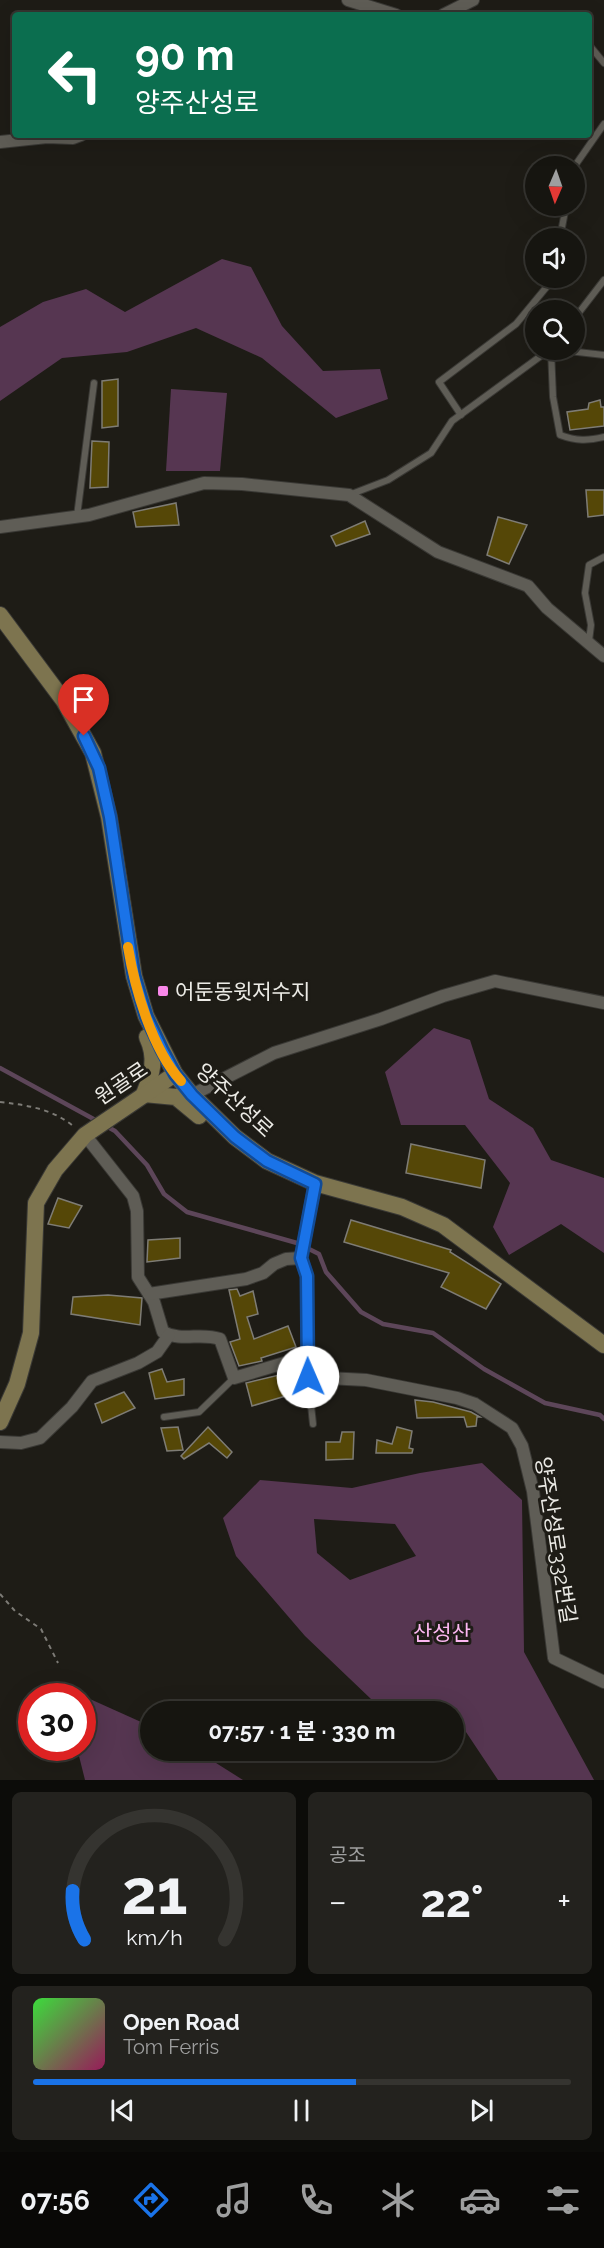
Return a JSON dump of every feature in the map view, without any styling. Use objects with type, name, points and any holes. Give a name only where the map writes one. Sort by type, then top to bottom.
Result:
[{"type":"street","points":[[348,0],[386,12]]},
{"type":"street","points":[[449,12],[474,0]]},
{"type":"street","points":[[0,142],[37,138]]},
{"type":"street","points":[[0,527],[77,517],[204,483],[242,484],[349,495],[438,552],[528,585],[547,608],[604,656]]},
{"type":"street","name":"양주산성로","points":[[0,615],[64,701],[96,760],[110,817],[129,954],[139,992],[146,1016],[175,1074],[192,1095],[235,1137],[267,1161],[315,1184],[402,1207],[443,1225],[604,1345]]},
{"type":"street","points":[[192,1095],[274,1053],[381,1019],[443,996],[495,981],[604,1003]]},
{"type":"street","points":[[139,992],[134,1005],[152,1047],[153,1062],[153,1072],[144,1094],[176,1097],[222,1134],[235,1137]]},
{"type":"street","name":"원골로","points":[[0,1422],[17,1384],[31,1333],[36,1203],[55,1170],[88,1132],[175,1074]]},
{"type":"street","points":[[88,1132],[133,1197],[137,1211],[138,1277],[154,1302],[163,1332],[175,1338],[210,1336],[220,1339],[234,1378],[308,1356]]},
{"type":"street","points":[[308,1377],[307,1276],[301,1256],[315,1184]]},
{"type":"street","points":[[149,1294],[246,1279],[263,1273],[280,1262],[301,1256]]},
{"type":"street","points":[[0,1442],[21,1443],[40,1438],[72,1407],[92,1381],[138,1363],[157,1352],[169,1335]]},
{"type":"street","name":"양주산성로332번길","points":[[308,1377],[366,1380],[457,1398],[475,1404],[512,1428],[522,1446],[533,1491],[554,1658],[604,1682]]},
{"type":"lane","points":[[592,48],[604,63]]},
{"type":"lane","points":[[582,156],[604,124]]},
{"type":"lane","points":[[585,305],[604,280]]},
{"type":"lane","points":[[460,415],[439,382],[516,324],[546,288]]},
{"type":"lane","points":[[585,353],[604,355]]},
{"type":"lane","points":[[349,495],[388,480],[431,453],[452,422],[536,360]]},
{"type":"lane","points":[[551,360],[553,397],[560,435],[581,440],[604,437]]},
{"type":"lane","points":[[77,517],[94,383]]},
{"type":"lane","points":[[589,642],[591,625],[585,593],[590,565],[604,556]]},
{"type":"lane","points":[[308,1377],[313,1424]]},
{"type":"lane","points":[[164,1417],[199,1412],[234,1378]]},
{"type":"path","points":[[0,1102],[24,1104],[62,1117],[88,1132]]},
{"type":"path","points":[[0,1594],[15,1611],[41,1629],[58,1663]]},
{"type":"green space","points":[[222,259],[251,267],[282,326],[323,371],[380,369],[388,399],[336,418],[262,358],[196,328],[127,352],[62,358],[0,401],[0,327],[43,302],[86,289],[125,312]]},
{"type":"green space","points":[[171,389],[227,393],[220,471],[166,471]]},
{"type":"green space","points":[[434,1028],[470,1040],[489,1099],[533,1128],[551,1160],[604,1178],[604,1253],[561,1224],[509,1255],[493,1227],[510,1183],[465,1125],[401,1125],[385,1072]]},
{"type":"green space","name":"산성산","points":[[482,1463],[522,1500],[524,1652],[594,1780],[498,1780],[464,1729],[464,1701],[378,1701],[371,1699],[305,1636],[236,1556],[223,1518],[260,1480],[352,1488],[420,1473]],"holes":[[[314,1519],[395,1524],[416,1556],[350,1580],[317,1553]]]},
{"type":"green space","points":[[96,1702],[140,1722],[140,1761],[213,1761],[243,1780],[85,1780],[80,1761],[96,1761]]},
{"type":"building","points":[[118,379],[118,426],[102,428],[102,381]]},
{"type":"building","points":[[600,400],[601,407],[604,407],[604,426],[570,430],[567,412],[588,409],[589,403]]},
{"type":"building","points":[[92,441],[109,442],[108,487],[90,488]]},
{"type":"building","points":[[586,490],[604,490],[604,515],[588,517]]},
{"type":"building","points":[[176,503],[179,525],[136,527],[133,512]]},
{"type":"building","points":[[498,517],[527,525],[509,564],[487,555]]},
{"type":"building","points":[[365,521],[370,534],[336,546],[331,536]]},
{"type":"building","points":[[411,1144],[485,1160],[481,1188],[406,1173]]},
{"type":"building","points":[[58,1198],[82,1206],[69,1228],[48,1224]]},
{"type":"building","points":[[351,1220],[451,1250],[450,1252],[501,1284],[486,1309],[441,1287],[449,1273],[344,1242]]},
{"type":"building","points":[[180,1238],[180,1258],[147,1262],[148,1240]]},
{"type":"building","points":[[237,1289],[240,1296],[253,1291],[258,1314],[247,1317],[254,1339],[288,1326],[296,1347],[261,1358],[262,1361],[239,1366],[230,1342],[240,1339],[229,1290]]},
{"type":"building","points":[[108,1295],[142,1298],[140,1325],[71,1314],[73,1297]]},
{"type":"building","points":[[162,1369],[167,1382],[184,1379],[184,1395],[155,1399],[149,1373]]},
{"type":"building","points":[[279,1375],[289,1395],[252,1406],[246,1383]]},
{"type":"building","points":[[124,1392],[135,1408],[102,1423],[95,1404]]},
{"type":"building","points":[[415,1400],[433,1402],[471,1412],[480,1417],[477,1417],[476,1426],[467,1427],[464,1417],[417,1418]]},
{"type":"building","points":[[178,1427],[183,1450],[167,1451],[161,1428]]},
{"type":"building","points":[[208,1427],[232,1452],[227,1458],[209,1443],[184,1459],[181,1456]]},
{"type":"building","points":[[397,1427],[412,1431],[409,1448],[413,1449],[412,1453],[376,1453],[377,1440],[392,1444]]},
{"type":"building","points":[[342,1432],[354,1432],[353,1459],[326,1460],[326,1442],[340,1442]]},
{"type":"waterway","points":[[0,1068],[99,1122]]},
{"type":"waterway","points":[[106,1126],[115,1131],[147,1165],[164,1194],[187,1212],[297,1243],[319,1254],[326,1272],[361,1312],[383,1324],[433,1333],[484,1369],[545,1403],[600,1415],[604,1419]]},
{"type":"slow traffic","points":[[128,947],[146,1016],[162,1050],[181,1081]]},
{"type":"place","name":"어둔동윗저수지","points":[[163,991]]},
{"type":"route","points":[[84,736],[99,768],[110,817],[134,976],[146,1016],[162,1050],[175,1074],[192,1095],[235,1137],[267,1161],[315,1184],[301,1258],[307,1276],[308,1377]]}]
